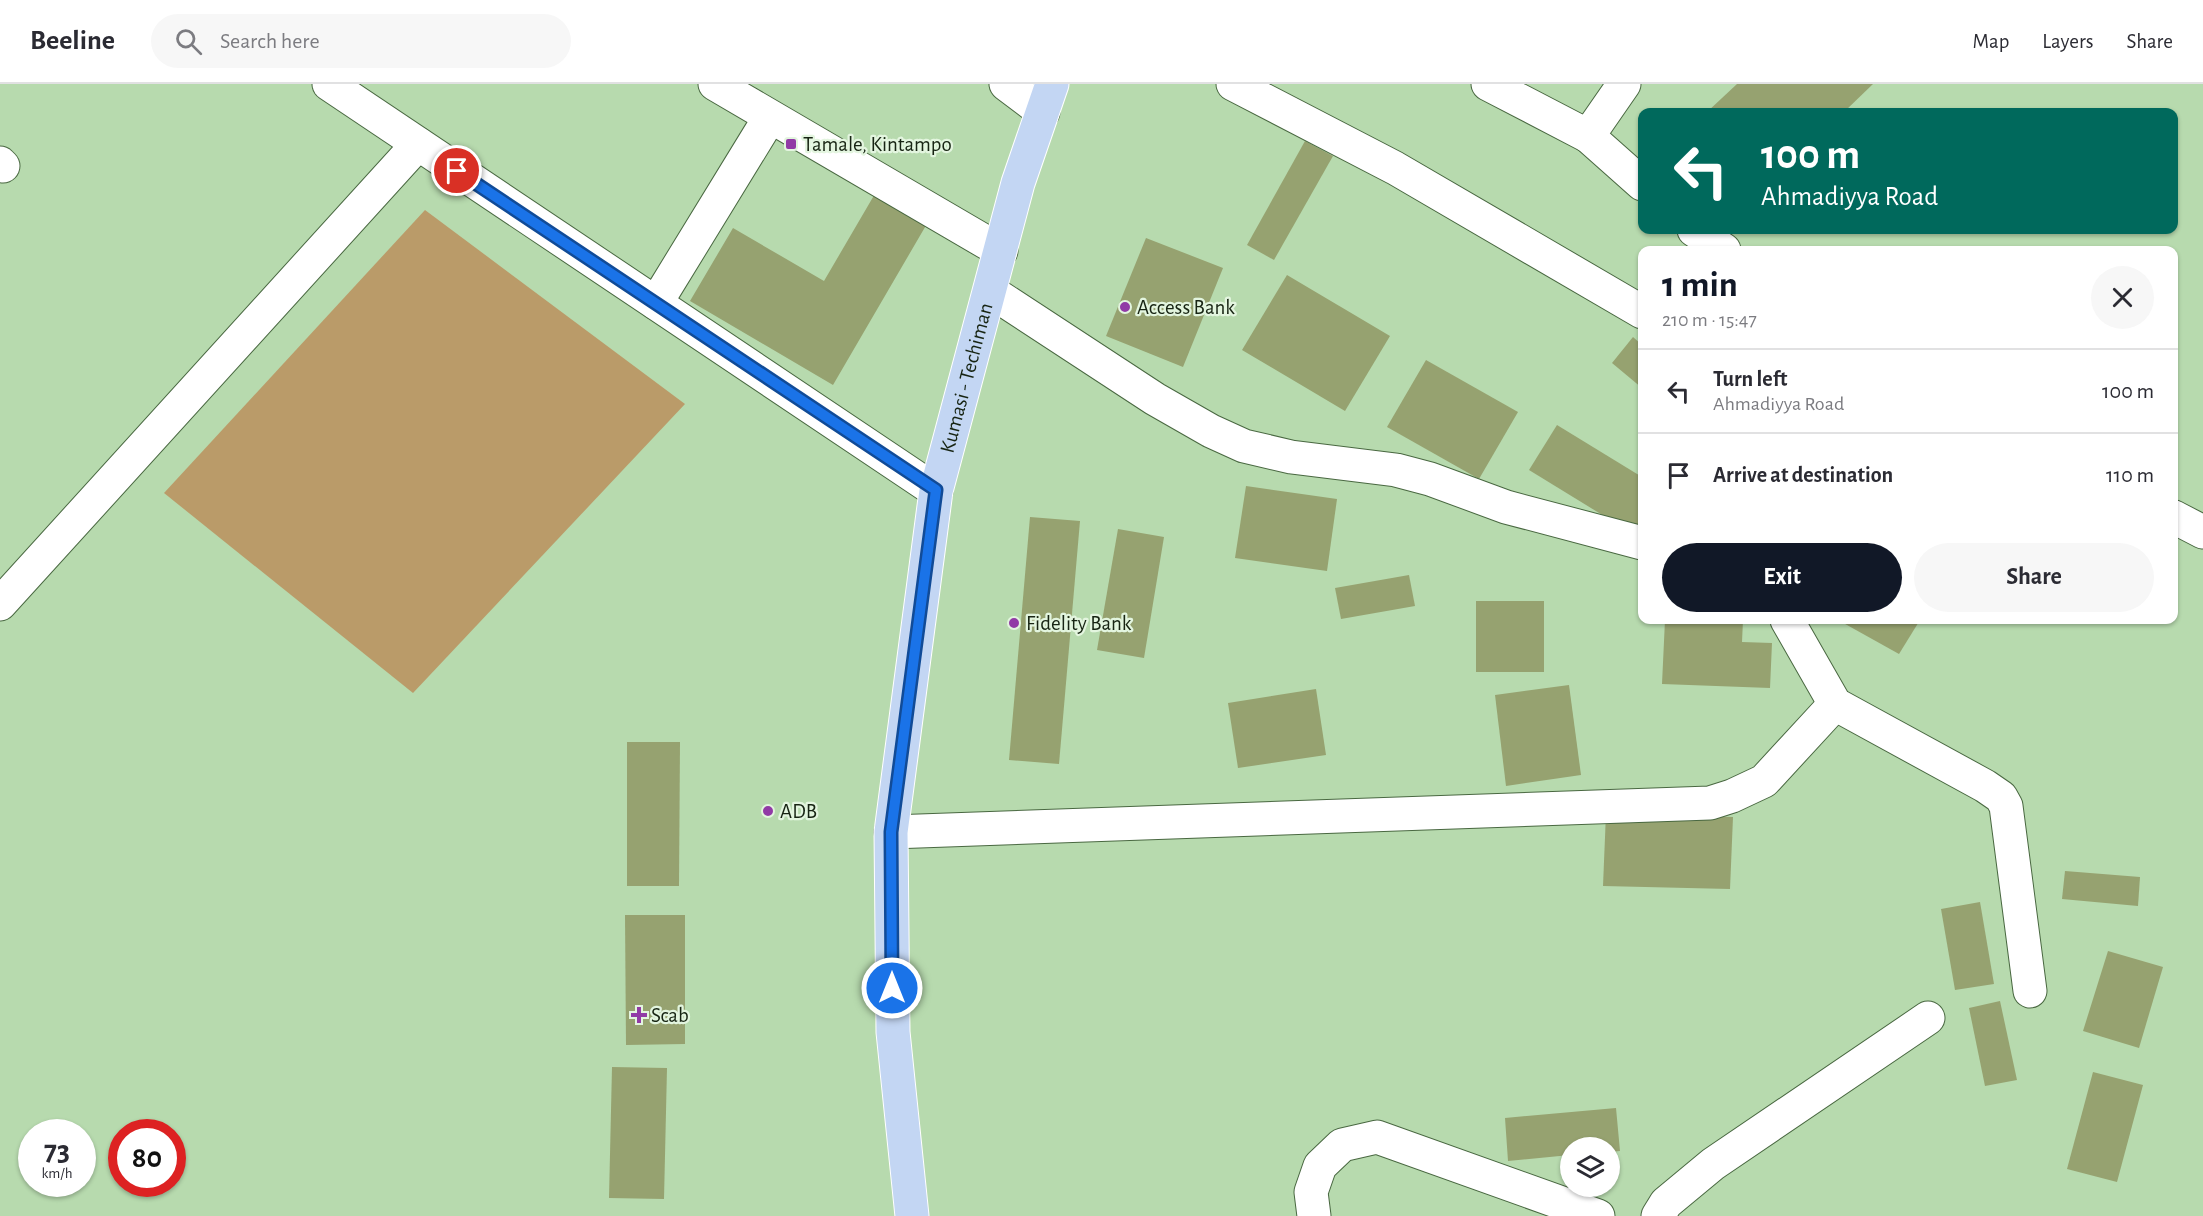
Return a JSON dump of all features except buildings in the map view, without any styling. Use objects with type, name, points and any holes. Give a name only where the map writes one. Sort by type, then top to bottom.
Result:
[{"type":"highway","name":"Kumasi - Techiman","points":[[912,1216],[893,1032],[891,832],[936,490],[1018,183],[1048,98]]},
{"type":"street","points":[[329,84],[936,490]]},
{"type":"street","points":[[715,84],[1001,251]]},
{"type":"street","points":[[1006,84],[1048,98]]},
{"type":"street","points":[[1233,84],[1395,168],[1638,310]]},
{"type":"street","points":[[1488,84],[1588,136],[1638,180]]},
{"type":"street","points":[[1588,136],[1624,84]]},
{"type":"street","points":[[656,303],[770,117]]},
{"type":"street","points":[[0,604],[418,144]]},
{"type":"street","points":[[1700,234],[1718,246]]},
{"type":"street","points":[[990,291],[1155,399],[1211,431],[1244,446],[1291,457],[1396,470],[1430,479],[1506,507],[1638,542]]},
{"type":"street","points":[[2178,519],[2203,532]]},
{"type":"street","points":[[1789,624],[1835,704],[2001,797],[2006,806],[2030,991]]},
{"type":"street","points":[[891,832],[1710,803],[1732,796],[1764,781],[1835,704]]},
{"type":"street","points":[[1658,1216],[1666,1203],[1713,1164],[1928,1018]]},
{"type":"street","points":[[1314,1216],[1311,1192],[1320,1166],[1342,1145],[1377,1137],[1598,1216]]},
{"type":"shaded area","points":[[425,210],[685,404],[413,693],[164,493]]},
{"type":"place","name":"Tamale, Kintampo","points":[[791,144]]},
{"type":"place","name":"Access Bank","points":[[1125,307]]},
{"type":"place","name":"Fidelity Bank","points":[[1014,623]]},
{"type":"place","name":"ADB","points":[[768,811]]},
{"type":"place","name":"Scab","points":[[639,1015]]},
{"type":"route","points":[[457,171],[936,490],[891,832],[892,988]]}]
